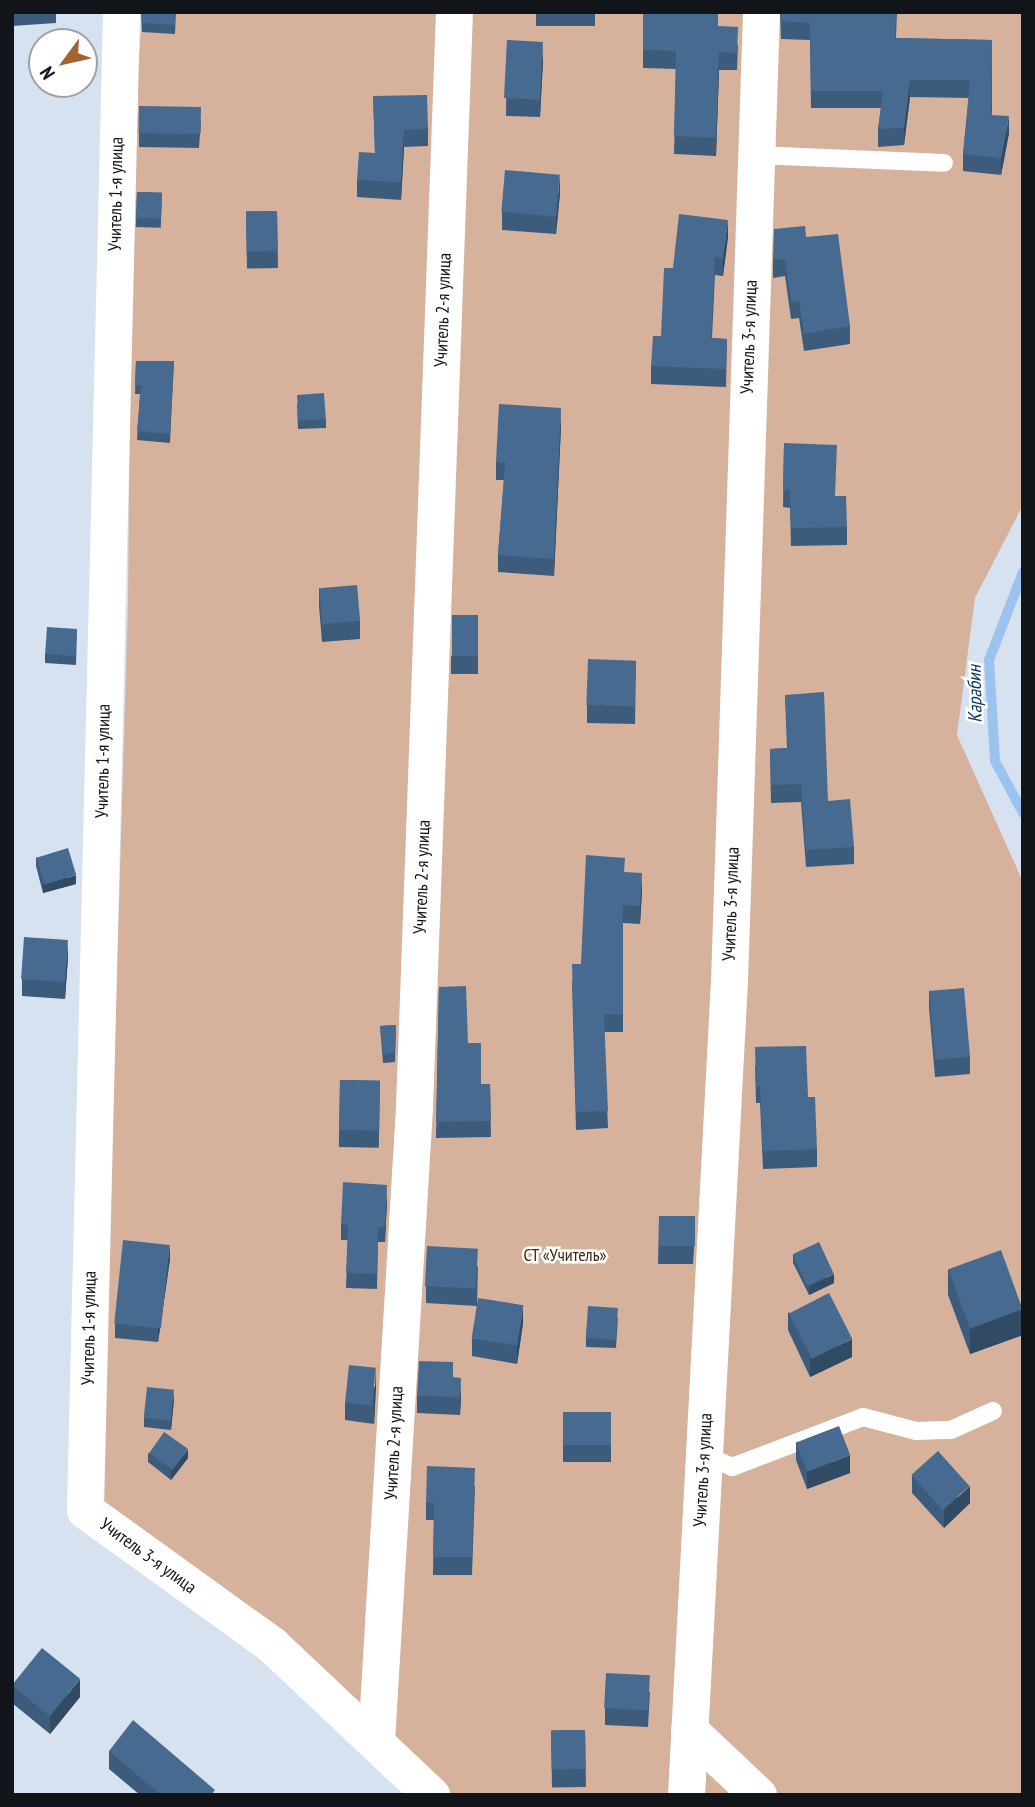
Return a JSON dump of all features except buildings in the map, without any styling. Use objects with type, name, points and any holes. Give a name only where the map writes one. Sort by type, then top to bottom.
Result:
[{"type":"street","name":"Учитель 1-я улица","points":[[85,1510],[121,12]]},
{"type":"street","name":"Учитель 2-я улица","points":[[376,1741],[414,1107],[454,12]]},
{"type":"street","name":"Учитель 3-я улица","points":[[686,1795],[729,981],[761,12]]},
{"type":"street","name":"Учитель 3-я улица","points":[[85,1510],[272,1646],[431,1795]]},
{"type":"street","points":[[689,1730],[758,1795]]},
{"type":"lane","points":[[756,155],[944,163]]},
{"type":"lane","points":[[703,1454],[732,1467],[863,1417],[916,1431],[951,1430],[993,1411]]},
{"type":"green space","name":"СТ «Учитель»","points":[[142,12],[1023,12],[1023,505],[975,598],[957,735],[1023,882],[1023,1795],[446,1795],[101,1507],[128,602],[132,166]]},
{"type":"waterway","name":"Карабин","points":[[1023,572],[989,660],[995,761],[1023,813]]}]
